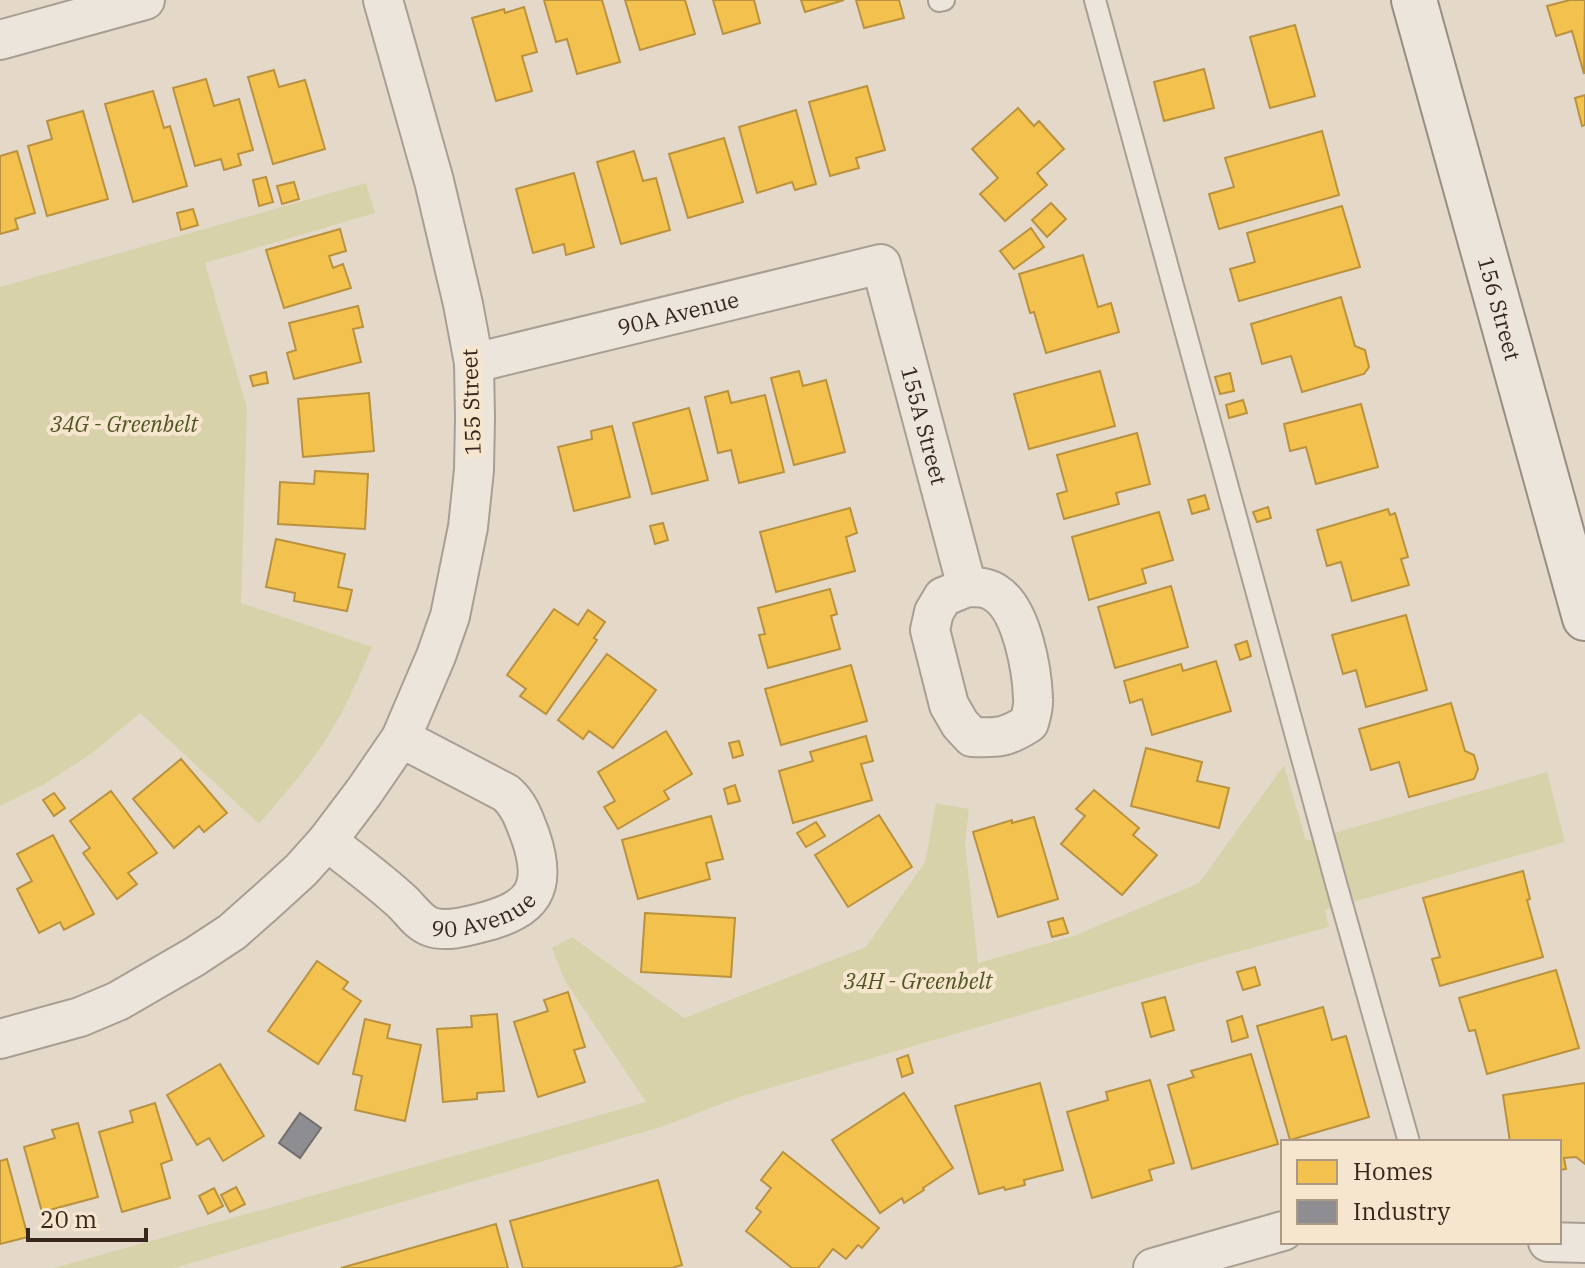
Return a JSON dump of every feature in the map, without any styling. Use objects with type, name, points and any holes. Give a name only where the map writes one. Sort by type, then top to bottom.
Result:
[{"type":"main road","name":"156 Street","points":[[1414,0],[1585,618]]},
{"type":"street","points":[[0,40],[145,0]]},
{"type":"street","name":"155 Street","points":[[327,841],[401,738],[436,656],[450,616],[468,527],[474,470],[474,363],[463,304],[434,181],[383,0]]},
{"type":"street","name":"90A Avenue","points":[[474,363],[881,264]]},
{"type":"street","name":"155A Street","points":[[881,264],[967,587]]},
{"type":"street","name":"90 Avenue","points":[[327,841],[397,897],[418,920],[432,928],[450,929],[489,921],[514,912],[528,902],[536,886],[539,865],[523,814],[513,798],[401,738]]},
{"type":"street","points":[[0,1039],[80,1017],[118,1001],[194,957],[232,932],[301,870],[327,841]]},
{"type":"street","points":[[1153,1268],[1281,1232]]},
{"type":"street","points":[[1561,1242],[1585,1243]]},
{"type":"lane","points":[[1095,0],[1408,1140]]},
{"type":"green space","name":"34G - Greenbelt","points":[[366,183],[375,213],[205,263],[247,408],[241,603],[372,647],[335,725],[304,771],[259,824],[140,713],[91,754],[43,785],[0,806],[0,287]]},
{"type":"green space","name":"34H - Greenbelt","points":[[1284,765],[1306,841],[1547,772],[1565,842],[1325,910],[1329,927],[739,1097],[664,1126],[174,1268],[54,1268],[646,1102],[565,981],[552,948],[572,937],[684,1018],[866,947],[925,862],[936,803],[969,809],[965,843],[978,963],[1076,935],[1199,883]]},
{"type":"building: Homes","points":[[544,0],[602,0],[620,62],[577,74],[567,39],[556,42]]},
{"type":"building: Homes","points":[[625,0],[685,0],[695,34],[640,50]]},
{"type":"building: Homes","points":[[713,0],[754,0],[760,23],[723,34]]},
{"type":"building: Homes","points":[[801,0],[844,0],[805,12]]},
{"type":"building: Homes","points":[[856,0],[899,0],[904,18],[864,28]]},
{"type":"building: Homes","points":[[1585,0],[1584,74],[1572,31],[1556,36],[1547,6]]},
{"type":"building: Homes","points":[[524,7],[537,52],[522,56],[532,91],[496,101],[472,18]]},
{"type":"building: Homes","points":[[1295,25],[1315,96],[1270,108],[1250,37]]},
{"type":"building: Homes","points":[[1204,69],[1214,108],[1164,121],[1154,82]]},
{"type":"building: Homes","points":[[274,70],[279,87],[305,80],[325,149],[273,164],[248,77]]},
{"type":"building: Homes","points":[[206,79],[214,106],[239,99],[253,150],[238,154],[241,165],[224,170],[221,159],[195,166],[173,88]]},
{"type":"building: Homes","points":[[867,86],[885,150],[856,158],[859,168],[830,176],[809,102]]},
{"type":"building: Homes","points":[[153,91],[164,128],[170,126],[187,186],[133,202],[105,104]]},
{"type":"building: Homes","points":[[1585,95],[1585,125],[1582,126],[1575,98]]},
{"type":"building: Homes","points":[[1018,108],[1034,126],[1039,121],[1064,149],[1037,173],[1047,185],[1005,221],[980,194],[998,178],[972,149]]},
{"type":"building: Homes","points":[[796,110],[816,184],[795,190],[792,182],[757,193],[739,127]]},
{"type":"building: Homes","points":[[83,111],[108,199],[47,216],[28,146],[52,139],[47,121]]},
{"type":"building: Homes","points":[[1322,131],[1339,195],[1219,229],[1209,194],[1234,187],[1225,158]]},
{"type":"building: Homes","points":[[724,138],[743,202],[688,218],[669,154]]},
{"type":"building: Homes","points":[[17,151],[35,213],[15,219],[18,229],[0,234],[0,156]]},
{"type":"building: Homes","points":[[634,151],[643,181],[656,178],[670,230],[621,244],[597,162]]},
{"type":"building: Homes","points":[[574,173],[594,247],[566,255],[564,244],[533,253],[516,189]]},
{"type":"building: Homes","points":[[266,177],[273,202],[259,206],[253,180]]},
{"type":"building: Homes","points":[[294,182],[299,199],[282,204],[277,186]]},
{"type":"building: Homes","points":[[1051,203],[1066,219],[1047,237],[1032,220]]},
{"type":"building: Homes","points":[[1342,206],[1360,267],[1239,301],[1230,269],[1255,262],[1247,233]]},
{"type":"building: Homes","points":[[193,209],[198,225],[181,230],[177,213]]},
{"type":"building: Homes","points":[[1031,228],[1044,247],[1014,269],[1000,251]]},
{"type":"building: Homes","points":[[340,229],[346,251],[329,256],[333,268],[343,264],[351,288],[284,308],[266,250]]},
{"type":"building: Homes","points":[[1083,255],[1098,307],[1111,303],[1119,332],[1046,353],[1019,274]]},
{"type":"building: Homes","points":[[1341,297],[1355,346],[1365,350],[1369,367],[1364,374],[1302,392],[1291,356],[1262,364],[1251,324]]},
{"type":"building: Homes","points":[[358,306],[363,327],[353,329],[361,362],[294,379],[287,353],[296,350],[289,323]]},
{"type":"building: Homes","points":[[799,371],[803,386],[826,380],[845,452],[794,465],[771,378]]},
{"type":"building: Homes","points":[[1100,371],[1115,426],[1029,449],[1014,394]]},
{"type":"building: Homes","points":[[266,372],[268,383],[253,386],[250,376]]},
{"type":"building: Homes","points":[[1230,373],[1234,391],[1220,394],[1215,377]]},
{"type":"building: Homes","points":[[728,391],[731,403],[765,395],[784,472],[739,483],[731,450],[718,453],[705,397]]},
{"type":"building: Homes","points":[[369,393],[374,451],[303,457],[298,399]]},
{"type":"building: Homes","points":[[1243,400],[1247,413],[1229,418],[1226,405]]},
{"type":"building: Homes","points":[[1361,404],[1378,467],[1316,484],[1306,447],[1290,451],[1284,424]]},
{"type":"building: Homes","points":[[689,408],[708,480],[652,494],[633,423]]},
{"type":"building: Homes","points":[[612,426],[630,497],[574,511],[558,447],[592,439],[591,431]]},
{"type":"building: Homes","points":[[1137,433],[1150,484],[1116,493],[1119,504],[1064,519],[1057,494],[1067,491],[1057,455]]},
{"type":"building: Homes","points":[[315,471],[368,474],[365,529],[278,524],[280,482],[314,484]]},
{"type":"building: Homes","points":[[1205,495],[1209,509],[1192,514],[1188,500]]},
{"type":"building: Homes","points":[[1268,507],[1271,518],[1257,522],[1253,512]]},
{"type":"building: Homes","points":[[850,508],[857,533],[846,537],[855,571],[776,592],[760,532]]},
{"type":"building: Homes","points":[[1388,509],[1390,515],[1395,513],[1408,557],[1401,559],[1409,585],[1352,601],[1341,562],[1327,566],[1317,530]]},
{"type":"building: Homes","points":[[1159,512],[1173,560],[1142,569],[1146,583],[1089,600],[1072,537]]},
{"type":"building: Homes","points":[[663,523],[668,540],[655,544],[650,526]]},
{"type":"building: Homes","points":[[276,539],[345,554],[338,587],[352,590],[347,611],[294,601],[295,593],[266,587]]},
{"type":"building: Homes","points":[[1171,586],[1188,647],[1115,668],[1098,607]]},
{"type":"building: Homes","points":[[830,589],[837,614],[831,616],[840,649],[768,668],[759,635],[765,634],[758,608]]},
{"type":"building: Homes","points":[[554,609],[578,625],[588,610],[605,622],[594,638],[597,640],[546,714],[520,696],[526,689],[507,675]]},
{"type":"building: Homes","points":[[1406,615],[1427,690],[1366,707],[1356,670],[1343,674],[1332,635]]},
{"type":"building: Homes","points":[[1247,641],[1251,656],[1240,660],[1235,645]]},
{"type":"building: Homes","points":[[607,654],[656,690],[613,748],[589,731],[583,739],[558,720]]},
{"type":"building: Homes","points":[[1216,661],[1231,711],[1152,735],[1142,699],[1130,703],[1124,681],[1181,664],[1183,671]]},
{"type":"building: Homes","points":[[851,665],[867,721],[781,745],[765,689]]},
{"type":"building: Homes","points":[[1451,703],[1465,751],[1474,755],[1478,769],[1474,779],[1409,797],[1399,762],[1371,770],[1359,729]]},
{"type":"building: Homes","points":[[666,731],[692,774],[664,791],[669,799],[618,829],[604,807],[615,801],[598,772]]},
{"type":"building: Homes","points":[[866,736],[873,761],[861,764],[872,800],[793,823],[779,771],[813,761],[810,752]]},
{"type":"building: Homes","points":[[739,741],[743,755],[733,758],[729,743]]},
{"type":"building: Homes","points":[[1146,748],[1202,762],[1197,781],[1229,788],[1219,828],[1131,806]]},
{"type":"building: Homes","points":[[181,759],[227,813],[204,832],[199,826],[174,848],[133,799]]},
{"type":"building: Homes","points":[[735,785],[740,801],[728,804],[724,789]]},
{"type":"building: Homes","points":[[1094,790],[1139,828],[1133,835],[1157,855],[1122,895],[1061,844],[1085,816],[1076,809]]},
{"type":"building: Homes","points":[[111,791],[157,853],[128,873],[137,884],[117,899],[83,853],[90,848],[70,821]]},
{"type":"building: Homes","points":[[54,793],[65,808],[54,816],[43,800]]},
{"type":"building: Homes","points":[[879,815],[912,867],[848,907],[815,855]]},
{"type":"building: Homes","points":[[711,816],[723,859],[706,863],[710,879],[638,899],[622,840]]},
{"type":"building: Homes","points":[[1034,817],[1058,899],[998,917],[973,832]]},
{"type":"building: Homes","points":[[816,822],[825,836],[806,847],[797,833]]},
{"type":"building: Homes","points":[[53,835],[94,914],[64,930],[60,922],[39,933],[17,889],[32,881],[17,854]]},
{"type":"building: Homes","points":[[1523,871],[1530,899],[1527,900],[1543,957],[1440,986],[1432,959],[1440,957],[1423,898]]},
{"type":"building: Homes","points":[[645,913],[735,918],[731,977],[641,972]]},
{"type":"building: Homes","points":[[1063,918],[1068,933],[1052,937],[1048,922]]},
{"type":"building: Homes","points":[[317,961],[348,982],[343,989],[361,1001],[318,1064],[268,1031]]},
{"type":"building: Homes","points":[[1255,967],[1260,985],[1243,990],[1237,972]]},
{"type":"building: Homes","points":[[1556,970],[1579,1048],[1487,1074],[1475,1030],[1469,1031],[1459,998]]},
{"type":"building: Homes","points":[[568,992],[585,1047],[574,1050],[585,1082],[538,1097],[514,1022],[548,1011],[544,1000]]},
{"type":"building: Homes","points":[[1165,997],[1174,1030],[1151,1037],[1142,1003]]},
{"type":"building: Homes","points":[[1323,1007],[1332,1040],[1346,1036],[1369,1117],[1290,1140],[1257,1026]]},
{"type":"building: Homes","points":[[497,1014],[504,1091],[477,1093],[477,1099],[443,1102],[437,1029],[472,1027],[471,1016]]},
{"type":"building: Homes","points":[[1242,1016],[1248,1037],[1232,1042],[1227,1021]]},
{"type":"building: Homes","points":[[365,1019],[390,1025],[387,1038],[421,1045],[405,1121],[355,1110],[362,1076],[353,1074]]},
{"type":"building: Homes","points":[[1251,1054],[1278,1144],[1192,1169],[1168,1085],[1194,1077],[1191,1071]]},
{"type":"building: Homes","points":[[908,1055],[913,1073],[902,1077],[897,1059]]},
{"type":"building: Homes","points":[[220,1064],[264,1136],[223,1161],[209,1138],[197,1145],[167,1095]]},
{"type":"building: Homes","points":[[1150,1080],[1174,1163],[1149,1170],[1152,1180],[1092,1198],[1067,1112],[1108,1100],[1106,1092]]},
{"type":"building: Homes","points":[[1040,1083],[1063,1170],[1024,1180],[1025,1185],[979,1194],[955,1106]]},
{"type":"building: Homes","points":[[1585,1083],[1585,1164],[1576,1157],[1564,1158],[1566,1169],[1561,1170],[1561,1140],[1510,1140],[1503,1095]]},
{"type":"building: Homes","points":[[904,1093],[953,1168],[904,1203],[902,1198],[880,1213],[832,1140]]},
{"type":"building: Homes","points":[[155,1103],[172,1160],[161,1164],[170,1198],[122,1212],[99,1132],[133,1122],[130,1111]]},
{"type":"building: Homes","points":[[78,1123],[98,1197],[42,1212],[24,1147],[55,1138],[52,1130]]},
{"type":"building: Homes","points":[[783,1152],[879,1228],[862,1248],[858,1245],[846,1259],[833,1249],[818,1268],[792,1268],[746,1231],[761,1212],[756,1208],[771,1188],[761,1180]]},
{"type":"building: Homes","points":[[7,1159],[28,1237],[0,1244],[0,1161]]},
{"type":"building: Homes","points":[[658,1180],[682,1265],[672,1268],[523,1268],[510,1221]]},
{"type":"building: Homes","points":[[236,1187],[245,1204],[230,1212],[221,1195]]},
{"type":"building: Homes","points":[[214,1188],[223,1206],[208,1214],[199,1196]]},
{"type":"building: Homes","points":[[496,1224],[508,1268],[341,1268]]},
{"type":"building: Industry","points":[[300,1113],[321,1128],[300,1158],[279,1143]]}]
